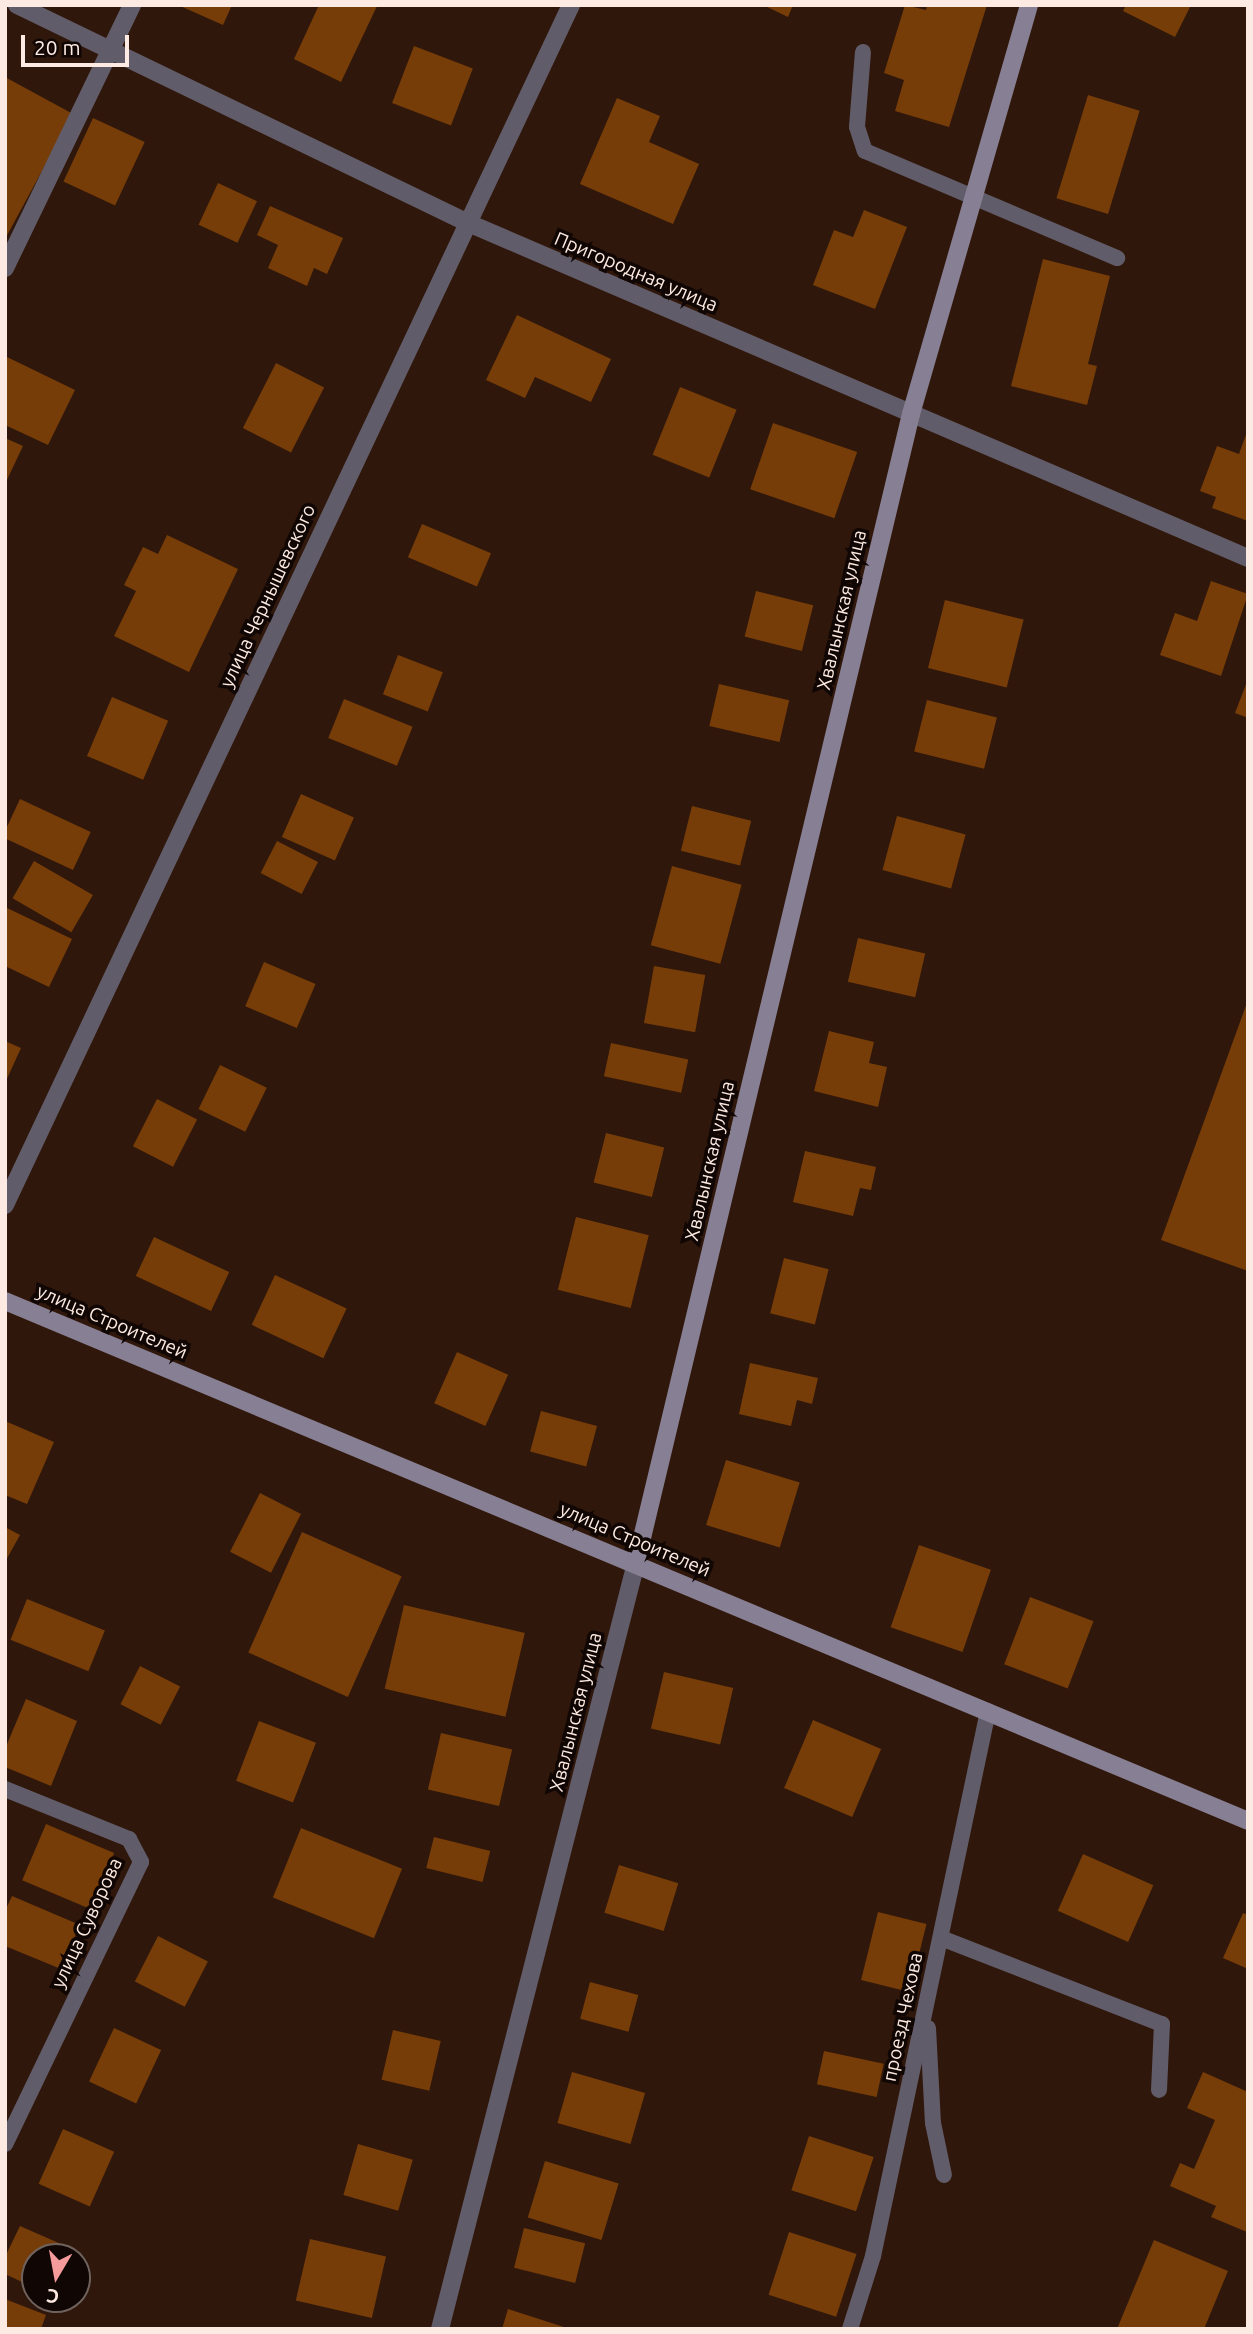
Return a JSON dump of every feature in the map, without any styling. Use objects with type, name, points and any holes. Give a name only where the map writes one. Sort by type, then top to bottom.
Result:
[{"type":"street","name":"Пригородная улица","points":[[17,5],[466,222],[1248,558]]},
{"type":"street","points":[[5,268],[132,5]]},
{"type":"street","name":"улица Чернышевского","points":[[5,1205],[466,222],[571,5]]},
{"type":"street","name":"Хвалынская улица","points":[[440,2329],[636,1563],[911,414],[1029,5]]},
{"type":"street","name":"улица Строителей","points":[[5,1301],[1248,1821]]},
{"type":"lane","points":[[863,52],[857,127],[865,151],[1117,258]]},
{"type":"lane","name":"проезд Чехова","points":[[849,2329],[873,2256],[988,1712]]},
{"type":"lane","name":"улица Суворова","points":[[5,1789],[129,1839],[141,1862],[5,2144]]},
{"type":"lane","points":[[941,1938],[1162,2024],[1158,2090]]},
{"type":"lane","points":[[932,1977],[928,2039],[933,2123],[944,2175]]},
{"type":"building","points":[[178,5],[232,5],[223,25]]},
{"type":"building","points":[[319,5],[377,6],[341,82],[294,59]]},
{"type":"building","points":[[763,5],[793,5],[788,17]]},
{"type":"building","points":[[905,5],[926,10],[927,5],[987,5],[949,127],[895,111],[904,80],[884,73]]},
{"type":"building","points":[[1126,5],[1191,5],[1175,37],[1123,11]]},
{"type":"building","points":[[414,46],[473,69],[451,126],[392,103]]},
{"type":"building","points":[[5,77],[73,114],[5,239]]},
{"type":"building","points":[[1088,95],[1140,111],[1108,214],[1056,198]]},
{"type":"building","points":[[617,98],[660,116],[649,142],[699,164],[673,224],[580,184]]},
{"type":"building","points":[[93,118],[145,142],[115,206],[63,181]]},
{"type":"building","points":[[218,183],[257,201],[238,243],[199,225]]},
{"type":"building","points":[[270,206],[343,238],[327,274],[314,268],[307,286],[268,268],[278,245],[257,235]]},
{"type":"building","points":[[864,210],[907,227],[875,309],[813,285],[834,230],[853,237]]},
{"type":"building","points":[[1043,259],[1110,276],[1088,364],[1097,366],[1087,405],[1011,386]]},
{"type":"building","points":[[517,315],[611,359],[591,402],[535,377],[525,398],[486,380]]},
{"type":"building","points":[[7,357],[75,390],[48,445],[5,425]]},
{"type":"building","points":[[276,363],[324,388],[291,453],[243,428]]},
{"type":"building","points":[[680,387],[737,410],[709,478],[653,455]]},
{"type":"building","points":[[773,423],[857,452],[834,518],[750,489]]},
{"type":"building","points":[[1248,429],[1248,521],[1212,508],[1216,497],[1200,491],[1217,446],[1239,454]]},
{"type":"building","points":[[5,438],[23,446],[5,484]]},
{"type":"building","points":[[422,524],[491,553],[477,586],[408,557]]},
{"type":"building","points":[[167,535],[238,569],[189,672],[114,636],[136,591],[124,585],[143,547],[158,554]]},
{"type":"building","points":[[1211,581],[1248,594],[1221,676],[1160,655],[1175,613],[1197,621]]},
{"type":"building","points":[[756,591],[813,605],[802,651],[745,637]]},
{"type":"building","points":[[945,600],[1024,620],[1007,688],[928,668]]},
{"type":"building","points":[[398,655],[443,672],[428,711],[383,694]]},
{"type":"building","points":[[1248,679],[1248,718],[1235,713]]},
{"type":"building","points":[[719,684],[789,700],[779,742],[709,726]]},
{"type":"building","points":[[112,697],[168,721],[143,780],[87,756]]},
{"type":"building","points":[[344,699],[413,727],[397,766],[328,738]]},
{"type":"building","points":[[927,700],[997,717],[984,769],[914,751]]},
{"type":"building","points":[[301,794],[354,818],[335,861],[282,837]]},
{"type":"building","points":[[20,799],[91,832],[73,870],[5,838],[5,831]]},
{"type":"building","points":[[692,806],[751,821],[740,865],[681,851]]},
{"type":"building","points":[[897,816],[966,834],[951,888],[883,870]]},
{"type":"building","points":[[277,841],[318,862],[302,894],[261,873]]},
{"type":"building","points":[[34,861],[93,895],[71,932],[12,898]]},
{"type":"building","points":[[672,866],[742,885],[720,964],[651,945]]},
{"type":"building","points":[[7,908],[72,939],[49,987],[5,966]]},
{"type":"building","points":[[858,938],[925,954],[915,997],[848,982]]},
{"type":"building","points":[[264,962],[316,984],[297,1028],[245,1006]]},
{"type":"building","points":[[654,966],[705,975],[695,1032],[644,1023]]},
{"type":"building","points":[[1248,1000],[1248,1271],[1161,1240]]},
{"type":"building","points":[[829,1031],[874,1042],[869,1063],[887,1067],[878,1107],[814,1091]]},
{"type":"building","points":[[5,1041],[21,1048],[5,1083]]},
{"type":"building","points":[[611,1043],[688,1059],[681,1093],[604,1076]]},
{"type":"building","points":[[220,1065],[267,1088],[245,1132],[199,1109]]},
{"type":"building","points":[[157,1099],[197,1119],[173,1167],[133,1146]]},
{"type":"building","points":[[606,1133],[664,1148],[652,1197],[594,1182]]},
{"type":"building","points":[[805,1151],[876,1167],[871,1190],[860,1188],[853,1216],[793,1202]]},
{"type":"building","points":[[576,1217],[649,1235],[631,1308],[558,1290]]},
{"type":"building","points":[[154,1237],[229,1272],[211,1311],[136,1276]]},
{"type":"building","points":[[784,1258],[829,1269],[815,1324],[770,1313]]},
{"type":"building","points":[[275,1275],[347,1308],[323,1358],[252,1325]]},
{"type":"building","points":[[457,1352],[508,1375],[485,1426],[434,1403]]},
{"type":"building","points":[[750,1363],[818,1378],[812,1404],[797,1400],[791,1426],[739,1414]]},
{"type":"building","points":[[541,1411],[597,1426],[586,1467],[530,1452]]},
{"type":"building","points":[[5,1421],[54,1442],[27,1504],[5,1495]]},
{"type":"building","points":[[726,1460],[800,1483],[780,1548],[706,1525]]},
{"type":"building","points":[[260,1493],[301,1514],[271,1573],[230,1552]]},
{"type":"building","points":[[5,1527],[20,1535],[5,1562]]},
{"type":"building","points":[[302,1532],[402,1576],[348,1697],[248,1653]]},
{"type":"building","points":[[919,1545],[991,1570],[963,1652],[891,1627]]},
{"type":"building","points":[[1030,1597],[1093,1621],[1068,1689],[1004,1664]]},
{"type":"building","points":[[27,1599],[105,1630],[88,1671],[11,1640]]},
{"type":"building","points":[[404,1605],[525,1633],[505,1717],[385,1689]]},
{"type":"building","points":[[140,1666],[180,1686],[161,1725],[120,1704]]},
{"type":"building","points":[[664,1672],[733,1688],[720,1744],[651,1729]]},
{"type":"building","points":[[26,1699],[77,1721],[51,1786],[5,1767],[5,1749]]},
{"type":"building","points":[[813,1720],[881,1749],[852,1817],[784,1788]]},
{"type":"building","points":[[259,1721],[316,1743],[293,1803],[236,1781]]},
{"type":"building","points":[[441,1733],[512,1749],[499,1806],[428,1790]]},
{"type":"building","points":[[46,1824],[114,1853],[90,1909],[22,1880]]},
{"type":"building","points":[[301,1828],[402,1869],[374,1938],[273,1898]]},
{"type":"building","points":[[434,1837],[490,1851],[483,1882],[426,1868]]},
{"type":"building","points":[[1083,1854],[1153,1885],[1128,1942],[1058,1911]]},
{"type":"building","points":[[619,1865],[678,1883],[664,1931],[604,1913]]},
{"type":"building","points":[[12,1896],[80,1925],[61,1969],[5,1946],[5,1911]]},
{"type":"building","points":[[878,1912],[927,1924],[910,1992],[861,1980]]},
{"type":"building","points":[[1243,1913],[1248,1915],[1248,1969],[1223,1958]]},
{"type":"building","points":[[158,1936],[208,1961],[185,2007],[135,1981]]},
{"type":"building","points":[[590,1982],[638,1995],[628,2032],[580,2019]]},
{"type":"building","points":[[114,2028],[161,2050],[136,2103],[89,2081]]},
{"type":"building","points":[[393,2030],[441,2041],[429,2091],[382,2080]]},
{"type":"building","points":[[824,2051],[884,2064],[877,2097],[817,2084]]},
{"type":"building","points":[[572,2072],[645,2093],[630,2144],[557,2123]]},
{"type":"building","points":[[1203,2072],[1248,2092],[1247,2232],[1211,2217],[1216,2206],[1170,2186],[1180,2163],[1194,2169],[1215,2120],[1187,2108]]},
{"type":"building","points":[[63,2129],[114,2152],[90,2207],[39,2184]]},
{"type":"building","points":[[809,2136],[874,2157],[856,2211],[791,2190]]},
{"type":"building","points":[[358,2144],[413,2160],[398,2211],[343,2195]]},
{"type":"building","points":[[545,2161],[619,2184],[601,2240],[528,2217]]},
{"type":"building","points":[[20,2226],[59,2243],[21,2243],[21,2281],[5,2274],[5,2257]]},
{"type":"building","points":[[524,2228],[585,2243],[575,2283],[514,2268]]},
{"type":"building","points":[[789,2232],[857,2254],[836,2317],[769,2295]]},
{"type":"building","points":[[310,2239],[386,2257],[372,2318],[296,2300]]},
{"type":"building","points":[[1154,2240],[1228,2271],[1204,2329],[1117,2329]]},
{"type":"building","points":[[5,2299],[21,2305],[21,2313],[46,2315],[41,2329],[5,2329]]},
{"type":"building","points":[[508,2309],[567,2328],[567,2329],[502,2329]]}]
